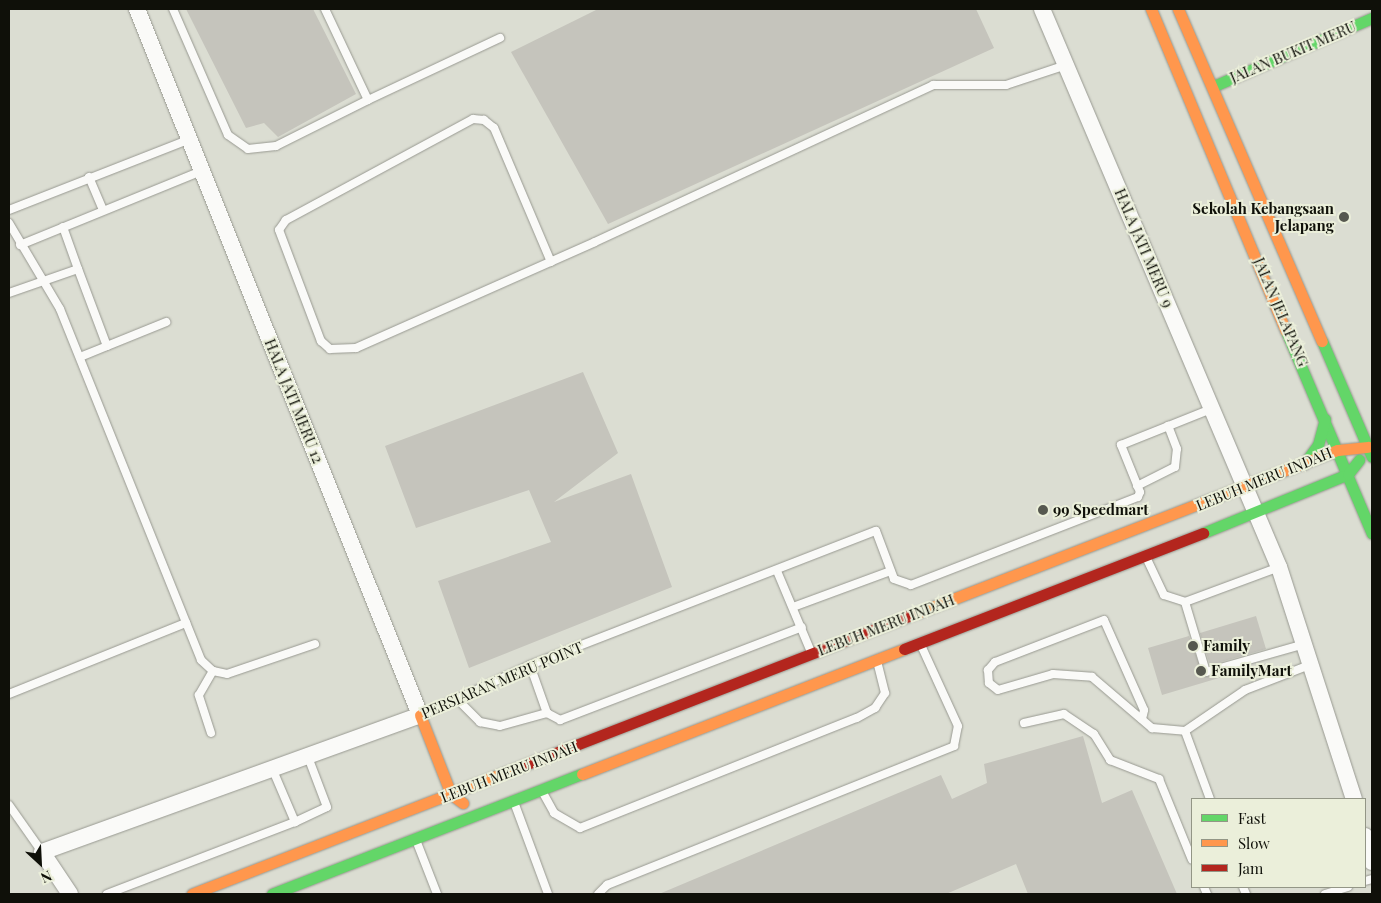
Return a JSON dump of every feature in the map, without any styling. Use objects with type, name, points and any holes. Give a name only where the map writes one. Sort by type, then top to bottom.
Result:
[{"type":"main road","name":"JALAN JELAPANG","points":[[1151,9],[1213,152],[1372,534]]},
{"type":"main road","name":"JALAN JELAPANG","points":[[1178,9],[1214,86],[1370,452]]},
{"type":"main road","name":"JALAN BUKIT MERU","points":[[1214,86],[1370,15]]},
{"type":"main road","points":[[1168,48],[1190,75],[1214,86],[1204,110],[1213,152]]},
{"type":"main road","points":[[1304,464],[1318,445],[1325,419]]},
{"type":"main road","name":"LEBUH MERU INDAH","points":[[192,894],[1244,489],[1338,450],[1370,452]]},
{"type":"main road","name":"LEBUH MERU INDAH","points":[[272,894],[518,801],[875,658],[1255,513],[1348,474],[1370,452]]},
{"type":"main road","name":"HALA JATI MERU 12","points":[[420,715],[451,794]]},
{"type":"main road","points":[[411,810],[430,783],[436,754],[460,772],[488,780]]},
{"type":"main road","points":[[360,861],[442,818],[450,807],[451,794],[470,805],[518,801]]},
{"type":"street","name":"HALA JATI MERU 12","points":[[138,9],[420,715]]},
{"type":"street","name":"HALA JATI MERU 9","points":[[1042,9],[1244,489],[1279,567],[1314,664],[1354,798]]},
{"type":"street","name":"PERSIARAN MERU POINT","points":[[42,852],[272,767],[308,757],[420,715]]},
{"type":"street","points":[[1366,840],[1372,862]]},
{"type":"street","points":[[42,852],[70,894]]},
{"type":"lane","points":[[174,9],[228,135],[239,146],[276,146],[500,38]]},
{"type":"lane","points":[[324,9],[368,100]]},
{"type":"lane","points":[[551,262],[494,128],[484,120],[473,119],[286,220],[279,230],[321,341],[330,349],[344,350],[551,262],[933,85],[1006,85],[1067,65]]},
{"type":"lane","points":[[9,210],[89,177],[190,139]]},
{"type":"lane","points":[[20,245],[202,171]]},
{"type":"lane","points":[[89,177],[103,210]]},
{"type":"lane","points":[[9,223],[20,245],[60,309],[201,660],[213,671],[248,670],[315,644]]},
{"type":"lane","points":[[63,227],[107,346]]},
{"type":"lane","points":[[9,293],[43,283],[78,269]]},
{"type":"lane","points":[[80,357],[166,322]]},
{"type":"lane","points":[[793,607],[891,571],[901,585],[911,585],[1138,497],[1137,486],[1120,445],[1211,409]]},
{"type":"lane","points":[[1137,486],[1175,467],[1177,449],[1168,426]]},
{"type":"lane","name":"PERSIARAN MERU POINT","points":[[420,715],[458,702],[530,665],[777,571],[876,531],[891,571]]},
{"type":"lane","points":[[1145,554],[1164,595],[1185,602],[1279,567]]},
{"type":"lane","points":[[777,571],[812,654]]},
{"type":"lane","points":[[1185,602],[1206,672],[1306,643]]},
{"type":"lane","points":[[1142,719],[1144,710],[1104,620],[995,662],[988,670],[989,683],[998,690],[1052,674],[1092,678],[1142,719],[1163,733],[1185,731],[1246,690],[1314,664]]},
{"type":"lane","points":[[9,694],[186,623]]},
{"type":"lane","points":[[530,665],[548,713],[560,720],[802,627]]},
{"type":"lane","points":[[598,894],[608,884],[954,746],[958,726],[919,641]]},
{"type":"lane","points":[[542,791],[554,813],[580,828],[857,718],[875,708],[886,693],[875,658]]},
{"type":"lane","points":[[211,733],[199,695],[213,671]]},
{"type":"lane","points":[[458,702],[480,722],[500,726],[548,713]]},
{"type":"lane","points":[[1024,722],[1064,714],[1094,734],[1110,760],[1159,779],[1191,858]]},
{"type":"lane","points":[[1185,731],[1210,798]]},
{"type":"lane","points":[[107,894],[294,822],[327,807],[308,757]]},
{"type":"lane","points":[[272,767],[294,822]]},
{"type":"lane","points":[[518,801],[548,894]]},
{"type":"lane","points":[[9,805],[42,852]]},
{"type":"lane","points":[[416,840],[437,894]]},
{"type":"lane","points":[[1325,894],[1338,892]]},
{"type":"building","points":[[186,9],[313,9],[356,94],[278,137],[264,123],[246,128]]},
{"type":"building","points":[[598,9],[976,9],[994,48],[608,224],[511,52]]},
{"type":"building","points":[[583,372],[618,453],[554,502],[631,474],[672,587],[469,668],[438,581],[551,542],[529,490],[416,528],[385,446]]},
{"type":"building","points":[[1256,616],[1266,649],[1210,665],[1200,633]]},
{"type":"building","points":[[1189,636],[1204,677],[1269,663],[1162,695],[1148,648]]},
{"type":"building","points":[[1083,736],[1102,803],[1132,790],[1177,894],[1028,894],[1016,864],[946,894],[659,894],[941,775],[952,799],[987,783],[984,764]]},
{"type":"traffic: fast","points":[[1214,86],[1372,18]]},
{"type":"traffic: fast","points":[[1286,331],[1372,534]]},
{"type":"traffic: fast","points":[[1322,341],[1372,457]]},
{"type":"traffic: fast","points":[[1304,464],[1318,445],[1325,419]]},
{"type":"traffic: fast","points":[[1203,533],[1348,474],[1359,460]]},
{"type":"traffic: fast","points":[[272,894],[582,774]]},
{"type":"traffic: slow","points":[[1151,9],[1286,331]]},
{"type":"traffic: slow","points":[[1178,9],[1322,341]]},
{"type":"traffic: slow","points":[[917,613],[1338,450],[1368,447]]},
{"type":"traffic: slow","points":[[582,774],[904,649]]},
{"type":"traffic: slow","points":[[420,715],[451,794],[463,803]]},
{"type":"traffic: slow","points":[[192,894],[522,766]]},
{"type":"traffic: jam","points":[[904,649],[1203,533]]},
{"type":"traffic: jam","points":[[522,766],[917,613]]},
{"type":"place","name":"Sekolah Kebangsaan Jelapang","points":[[1344,217]]},
{"type":"place","name":"99 Speedmart","points":[[1043,510]]},
{"type":"place","name":"Family","points":[[1193,646]]},
{"type":"place","name":"FamilyMart","points":[[1201,671]]}]
